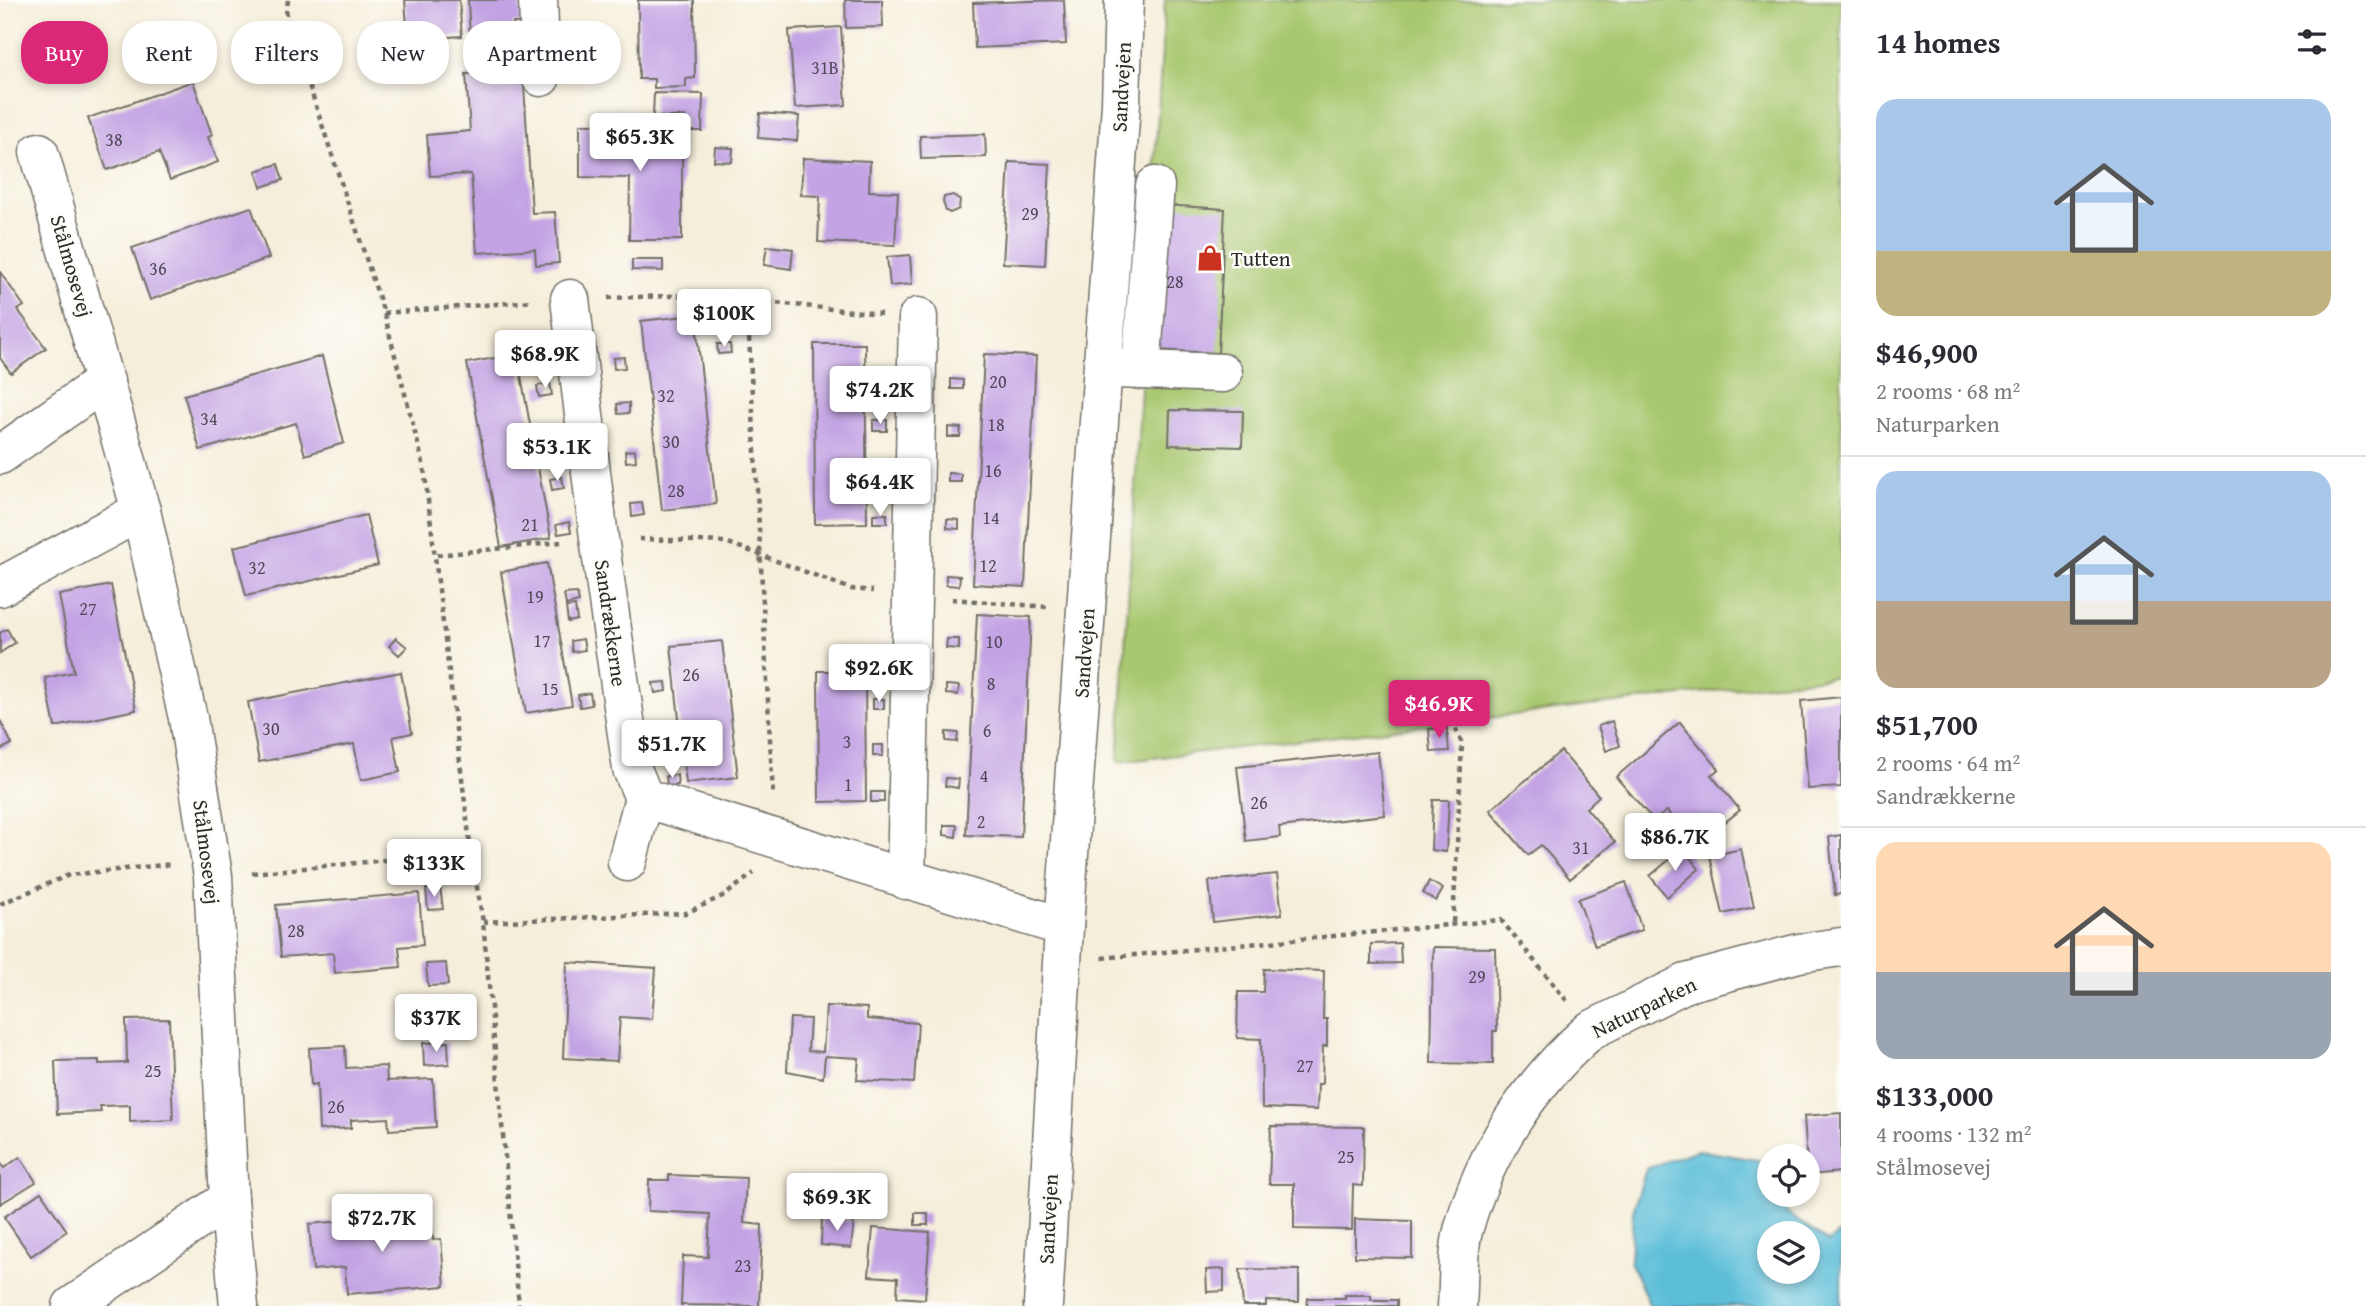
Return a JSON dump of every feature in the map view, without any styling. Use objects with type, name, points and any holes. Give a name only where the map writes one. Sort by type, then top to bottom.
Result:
[{"type":"street","points":[[538,0],[539,21]]},
{"type":"street","name":"Sandvejen","points":[[1043,1306],[1063,943],[1121,104],[1125,0]]},
{"type":"street","name":"Stålmosevej","points":[[39,152],[141,511],[188,718],[213,876],[229,1199],[239,1306]]},
{"type":"street","points":[[1141,370],[1155,186]]},
{"type":"street","name":"Sandrækkerne","points":[[570,299],[599,538],[632,769],[643,798]]},
{"type":"street","points":[[906,880],[918,317]]},
{"type":"street","points":[[1101,369],[1223,373]]},
{"type":"street","points":[[0,455],[105,381]]},
{"type":"street","points":[[0,587],[141,511]]},
{"type":"street","points":[[627,862],[643,798],[906,880],[1063,943]]},
{"type":"street","name":"Naturparken","points":[[1457,1306],[1463,1233],[1492,1153],[1531,1093],[1591,1030],[1686,983],[1800,953],[1841,947]]},
{"type":"street","points":[[72,1306],[229,1199]]},
{"type":"path","points":[[288,0],[286,15],[384,313],[424,467],[437,555],[471,852],[484,922],[519,1306]]},
{"type":"path","points":[[384,313],[570,299],[729,294],[918,317]]},
{"type":"path","points":[[747,298],[758,554],[774,809]]},
{"type":"path","points":[[437,555],[599,538],[726,542],[851,589],[1087,610]]},
{"type":"path","points":[[1448,710],[1462,744],[1453,924]]},
{"type":"path","points":[[484,922],[687,913],[725,895],[790,845]]},
{"type":"path","points":[[1063,943],[1128,957],[1501,920],[1591,1030]]},
{"type":"green space","points":[[1165,0],[1841,0],[1841,676],[1118,762]]},
{"type":"water","points":[[1697,1150],[1757,1160],[1757,1207],[1785,1207],[1787,1213],[1798,1221],[1757,1221],[1757,1284],[1820,1284],[1820,1236],[1828,1242],[1841,1232],[1841,1306],[1650,1306],[1630,1261],[1633,1211],[1646,1169]]},
{"type":"building","points":[[405,0],[459,0],[462,36],[449,37],[449,21],[407,21]]},
{"type":"building","points":[[468,0],[520,0],[521,21],[469,21]]},
{"type":"building","points":[[638,0],[694,0],[695,78],[686,79],[686,87],[654,88],[654,79],[639,79]]},
{"type":"building","points":[[845,0],[882,0],[883,27],[846,28]]},
{"type":"building","points":[[1064,0],[1066,44],[975,48],[973,3]]},
{"type":"building","points":[[841,27],[846,105],[795,108],[789,30]]},
{"type":"building","points":[[184,84],[194,84],[212,135],[208,137],[218,162],[170,180],[159,152],[107,170],[88,118]]},
{"type":"building","points":[[467,84],[524,84],[532,213],[555,212],[559,263],[536,265],[535,249],[477,253],[471,174],[430,176],[427,135],[470,131]]},
{"type":"building","points":[[654,93],[703,94],[702,131],[685,131],[685,117],[653,117]]},
{"type":"building","points":[[760,113],[799,116],[797,141],[758,138]]},
{"type":"building","points":[[580,124],[682,124],[682,240],[629,240],[630,178],[580,177]]},
{"type":"building","points":[[985,134],[986,157],[921,159],[920,136]]},
{"type":"building","points":[[715,147],[733,148],[732,162],[714,161]]},
{"type":"building","points":[[803,158],[870,161],[869,191],[898,192],[895,245],[818,242],[820,196],[801,195]]},
{"type":"building","points":[[1009,162],[1050,164],[1045,265],[1003,263]]},
{"type":"building","points":[[278,164],[283,180],[261,187],[256,171]]},
{"type":"building","points":[[953,195],[960,200],[959,209],[950,213],[946,211],[943,202],[944,197]]},
{"type":"building","points":[[1163,205],[1225,209],[1218,353],[1155,350]]},
{"type":"building","points":[[251,207],[269,258],[150,300],[132,248]]},
{"type":"building","points":[[767,246],[793,249],[791,269],[764,265]]},
{"type":"building","points":[[910,255],[912,284],[890,286],[887,257]]},
{"type":"building","points":[[632,260],[663,260],[663,271],[632,270]]},
{"type":"building","points":[[0,272],[24,306],[18,310],[46,348],[11,373],[0,358]]},
{"type":"building","points":[[695,315],[716,504],[662,510],[641,321]]},
{"type":"building","points":[[717,344],[730,344],[731,353],[718,354]]},
{"type":"building","points":[[814,344],[865,344],[867,523],[815,524]]},
{"type":"building","points":[[517,354],[551,538],[501,547],[467,363]]},
{"type":"building","points":[[984,354],[1036,356],[1025,587],[973,584]]},
{"type":"building","points":[[322,356],[344,443],[305,455],[296,423],[200,450],[184,395]]},
{"type":"building","points":[[624,357],[625,368],[614,369],[613,358]]},
{"type":"building","points":[[874,374],[887,374],[888,384],[874,385]]},
{"type":"building","points":[[951,379],[963,380],[963,389],[951,389]]},
{"type":"building","points":[[550,383],[552,395],[539,397],[537,386]]},
{"type":"building","points":[[629,403],[629,413],[618,414],[617,404]]},
{"type":"building","points":[[1170,410],[1243,411],[1242,447],[1169,445]]},
{"type":"building","points":[[873,420],[887,420],[887,431],[873,431]]},
{"type":"building","points":[[948,427],[961,428],[960,437],[948,437]]},
{"type":"building","points":[[556,430],[558,440],[545,443],[544,433]]},
{"type":"building","points":[[635,450],[636,461],[626,462],[625,451]]},
{"type":"building","points":[[872,467],[886,467],[886,477],[872,477]]},
{"type":"building","points":[[948,473],[961,474],[961,482],[948,482]]},
{"type":"building","points":[[562,477],[564,488],[552,490],[550,479]]},
{"type":"building","points":[[642,503],[644,515],[632,517],[631,504]]},
{"type":"building","points":[[873,514],[887,514],[887,523],[873,523]]},
{"type":"building","points":[[366,515],[378,565],[246,596],[234,547]]},
{"type":"building","points":[[947,519],[959,520],[959,529],[947,528]]},
{"type":"building","points":[[569,522],[571,532],[558,534],[556,525]]},
{"type":"building","points":[[547,563],[572,705],[526,713],[501,572]]},
{"type":"building","points":[[946,575],[960,576],[959,586],[946,585]]},
{"type":"building","points":[[111,585],[136,710],[55,727],[45,678],[74,672],[59,595]]},
{"type":"building","points":[[577,593],[579,602],[566,605],[564,594]]},
{"type":"building","points":[[575,606],[577,620],[568,622],[566,607]]},
{"type":"building","points":[[977,614],[1031,617],[1021,837],[966,835]]},
{"type":"building","points":[[7,629],[15,643],[0,653],[0,633]]},
{"type":"building","points":[[396,638],[407,647],[399,655],[389,646]]},
{"type":"building","points":[[583,639],[585,650],[572,652],[571,641]]},
{"type":"building","points":[[947,639],[959,639],[959,649],[946,648]]},
{"type":"building","points":[[722,641],[738,777],[686,783],[671,646]]},
{"type":"building","points":[[818,671],[865,671],[866,801],[819,802]]},
{"type":"building","points":[[401,672],[412,733],[393,737],[400,772],[361,780],[354,744],[259,762],[248,702]]},
{"type":"building","points":[[666,682],[667,691],[655,693],[653,683]]},
{"type":"building","points":[[946,685],[959,686],[958,695],[946,694]]},
{"type":"building","points":[[590,693],[592,705],[580,707],[578,695]]},
{"type":"building","points":[[1841,697],[1841,787],[1808,789],[1801,701]]},
{"type":"building","points":[[873,699],[884,699],[884,709],[873,709]]},
{"type":"building","points":[[0,720],[12,744],[0,750]]},
{"type":"building","points":[[1612,721],[1620,746],[1606,751],[1598,726]]},
{"type":"building","points":[[1680,722],[1719,769],[1711,775],[1740,810],[1696,846],[1667,811],[1654,821],[1616,777]]},
{"type":"building","points":[[672,728],[673,736],[660,738],[659,729]]},
{"type":"building","points":[[1447,728],[1449,751],[1431,752],[1429,729]]},
{"type":"building","points":[[946,732],[958,733],[957,742],[946,741]]},
{"type":"building","points":[[873,745],[883,745],[883,756],[873,756]]},
{"type":"building","points":[[1561,751],[1599,796],[1586,808],[1615,842],[1570,879],[1541,845],[1528,855],[1490,810]]},
{"type":"building","points":[[1378,752],[1385,815],[1279,827],[1280,837],[1246,841],[1237,767]]},
{"type":"building","points":[[677,775],[678,785],[667,786],[666,776]]},
{"type":"building","points":[[946,778],[959,779],[958,788],[945,786]]},
{"type":"building","points":[[871,792],[884,792],[884,802],[871,802]]},
{"type":"building","points":[[1433,800],[1449,800],[1446,852],[1431,850]]},
{"type":"building","points":[[944,825],[957,825],[956,837],[944,835]]},
{"type":"building","points":[[1841,835],[1841,894],[1835,895],[1829,837]]},
{"type":"building","points":[[1683,848],[1699,869],[1667,897],[1650,876]]},
{"type":"building","points":[[1741,849],[1754,907],[1723,914],[1710,856]]},
{"type":"building","points":[[1277,874],[1282,914],[1213,922],[1209,881]]},
{"type":"building","points":[[1429,881],[1443,889],[1436,901],[1423,893]]},
{"type":"building","points":[[1626,882],[1642,930],[1595,946],[1578,899]]},
{"type":"building","points":[[440,887],[443,909],[428,910],[426,889]]},
{"type":"building","points":[[419,893],[423,945],[399,947],[401,967],[335,973],[333,953],[281,957],[276,905]]},
{"type":"building","points":[[1400,943],[1401,963],[1371,964],[1371,944]]},
{"type":"building","points":[[1433,947],[1495,948],[1497,1031],[1493,1031],[1493,1064],[1431,1063]]},
{"type":"building","points":[[567,962],[656,968],[652,1019],[620,1017],[617,1061],[563,1058]]},
{"type":"building","points":[[446,963],[448,985],[428,986],[426,964]]},
{"type":"building","points":[[1264,969],[1324,971],[1323,1019],[1327,1019],[1327,1046],[1323,1046],[1322,1084],[1318,1084],[1317,1110],[1262,1108],[1261,1039],[1237,1038],[1238,992],[1263,992]]},
{"type":"building","points":[[826,1006],[867,1008],[867,1019],[918,1023],[914,1083],[857,1080],[859,1058],[825,1056],[823,1078],[787,1071],[790,1018],[810,1019],[808,1051],[823,1052]]},
{"type":"building","points":[[169,1019],[173,1120],[130,1122],[130,1105],[100,1106],[101,1112],[57,1114],[55,1061],[99,1060],[99,1064],[127,1063],[126,1020]]},
{"type":"building","points":[[448,1042],[449,1064],[424,1066],[423,1043]]},
{"type":"building","points":[[345,1046],[346,1068],[386,1066],[387,1081],[433,1079],[436,1127],[389,1130],[388,1118],[351,1120],[351,1128],[319,1130],[317,1084],[311,1085],[309,1048]]},
{"type":"building","points":[[1841,1113],[1841,1172],[1820,1174],[1820,1144],[1806,1144],[1804,1116]]},
{"type":"building","points":[[1271,1126],[1364,1127],[1363,1186],[1353,1185],[1352,1230],[1294,1229],[1294,1184],[1269,1184]]},
{"type":"building","points":[[20,1157],[36,1182],[0,1204],[0,1162],[4,1168]]},
{"type":"building","points":[[669,1175],[746,1178],[744,1223],[762,1225],[759,1306],[681,1305],[683,1256],[708,1257],[710,1214],[648,1211],[649,1180],[669,1180]]},
{"type":"building","points":[[41,1192],[67,1231],[31,1256],[4,1217]]},
{"type":"building","points":[[431,1213],[433,1240],[441,1239],[445,1286],[347,1294],[345,1267],[313,1270],[309,1224],[344,1221],[345,1237],[370,1235],[368,1219]]},
{"type":"building","points":[[915,1213],[928,1213],[928,1225],[915,1225]]},
{"type":"building","points":[[822,1218],[854,1221],[851,1248],[821,1245]]},
{"type":"building","points":[[1355,1219],[1412,1221],[1412,1258],[1355,1257]]},
{"type":"building","points":[[873,1228],[930,1232],[925,1299],[897,1297],[898,1278],[869,1276]]},
{"type":"building","points":[[1224,1269],[1224,1291],[1207,1292],[1206,1270]]},
{"type":"building","points":[[1240,1269],[1299,1270],[1299,1302],[1266,1301],[1266,1306],[1243,1306]]},
{"type":"building","points":[[1345,1295],[1371,1295],[1371,1300],[1397,1300],[1397,1306],[1307,1306],[1308,1298],[1345,1298]]},
{"type":"place","name":"Tutten","points":[[1210,258]]}]
